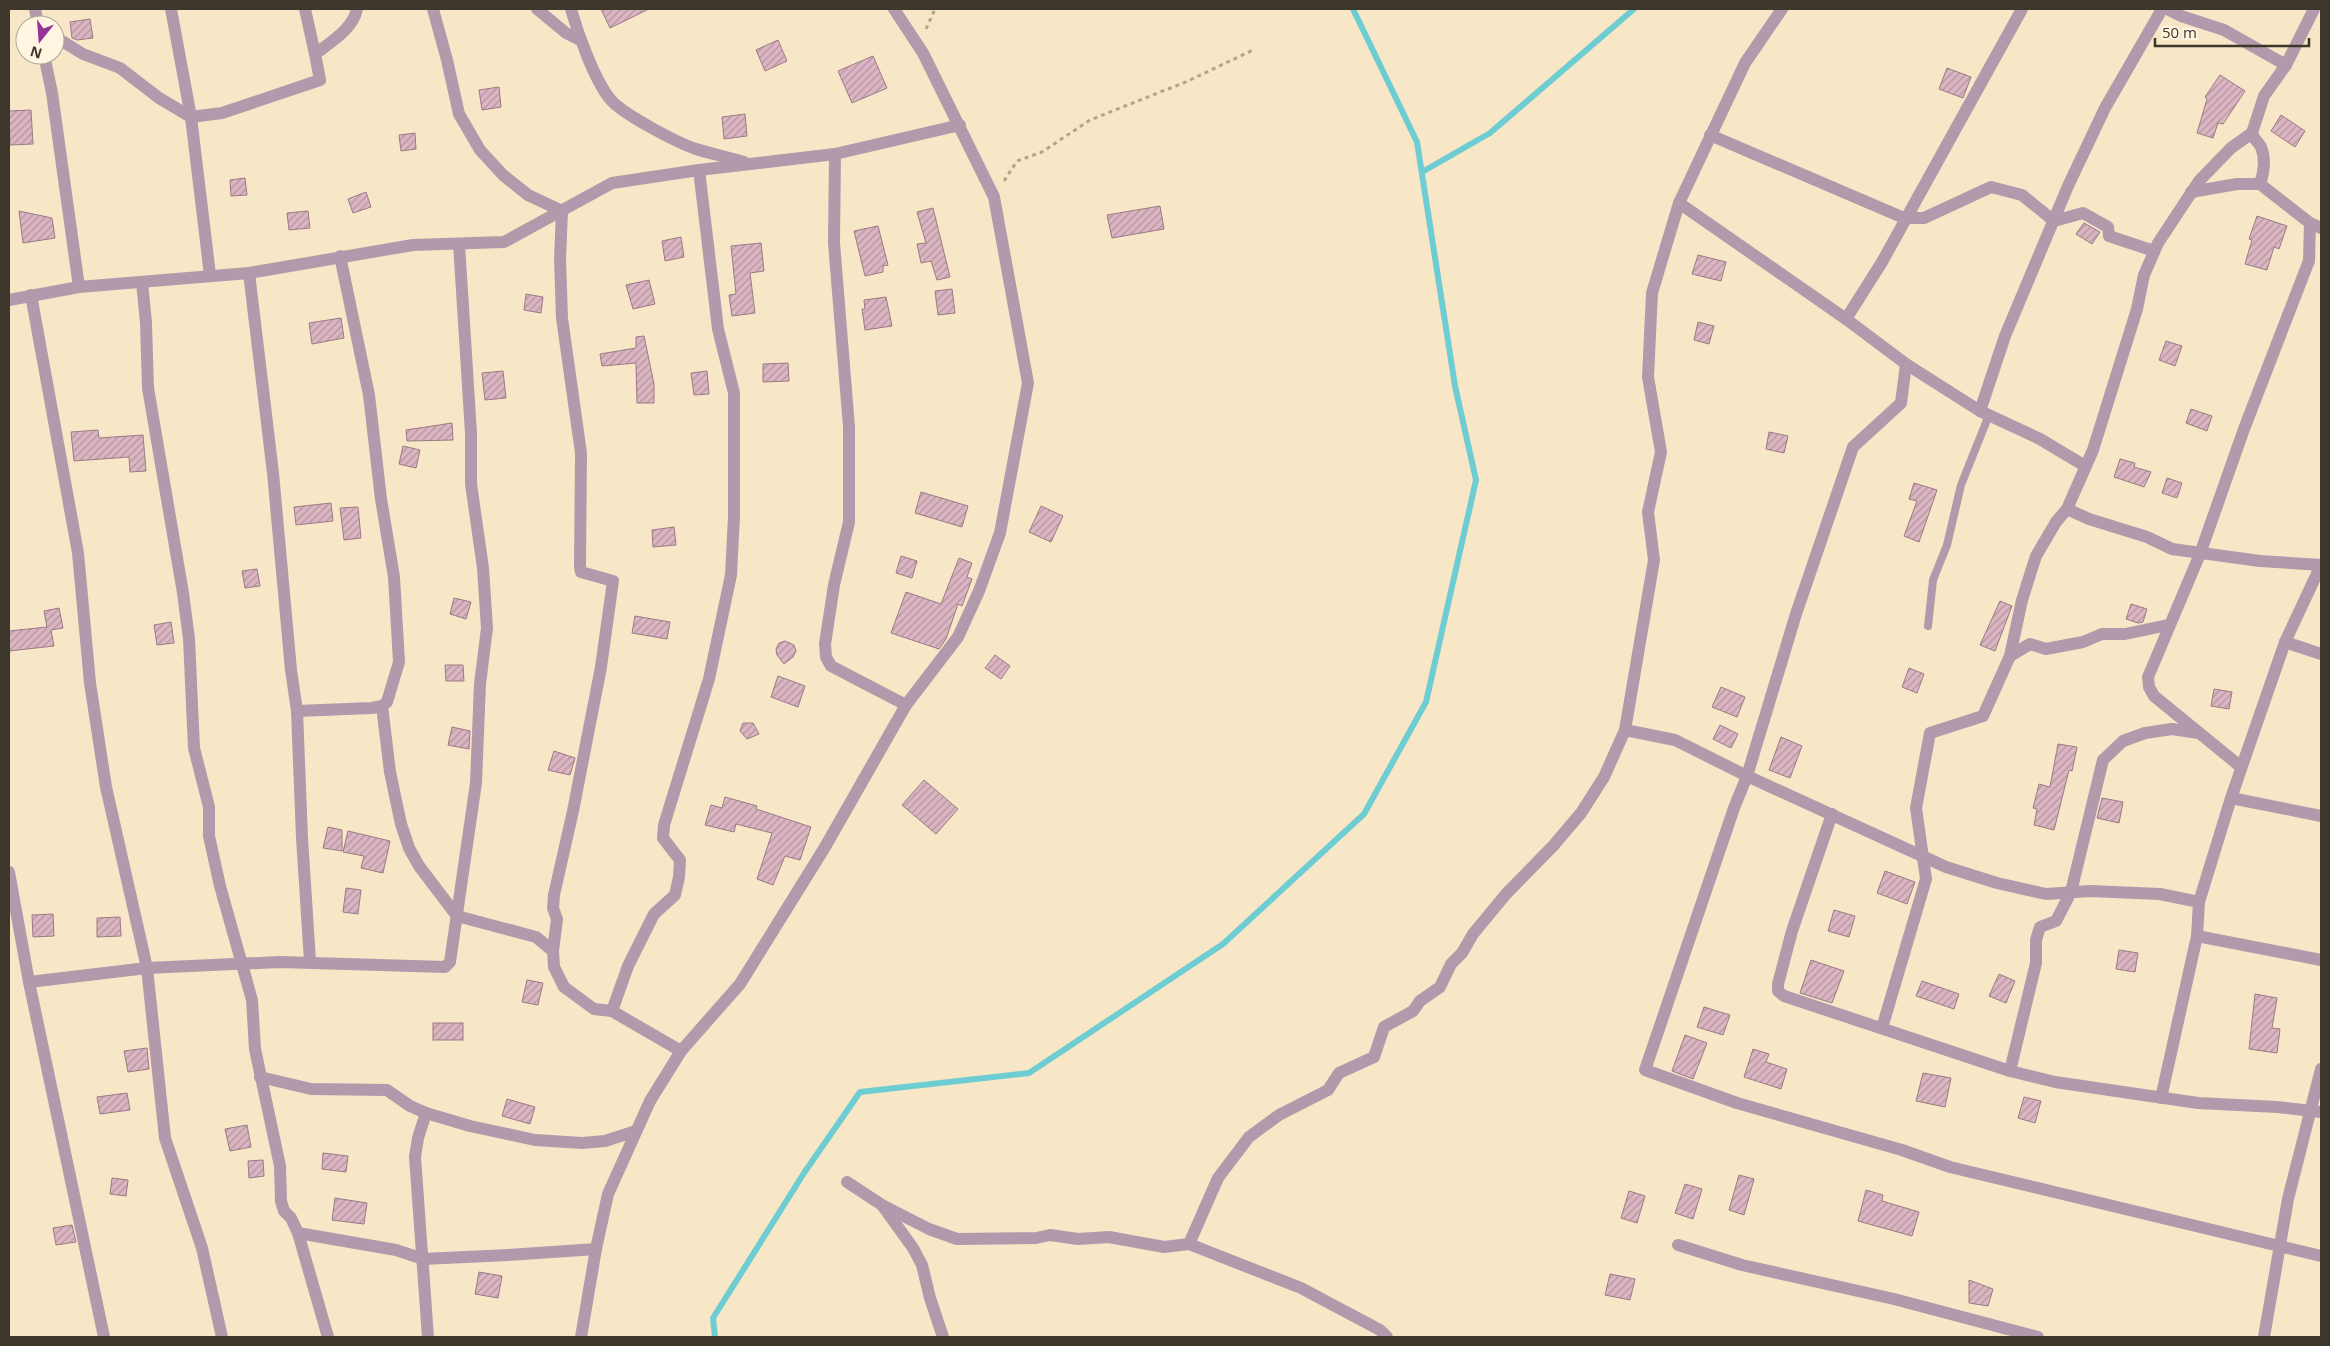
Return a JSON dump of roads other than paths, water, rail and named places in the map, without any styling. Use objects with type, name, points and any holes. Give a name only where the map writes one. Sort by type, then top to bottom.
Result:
[{"type":"street","points":[[170,9],[192,117],[210,275]]},
{"type":"street","points":[[65,44],[120,68],[159,98],[192,117],[222,113],[320,80],[305,9]]},
{"type":"street","points":[[315,54],[350,25],[355,18],[357,9]]},
{"type":"street","points":[[432,9],[447,60],[458,114],[480,150],[502,174],[528,195],[562,211]]},
{"type":"street","points":[[537,9],[566,33],[580,40]]},
{"type":"street","points":[[571,9],[580,40],[609,98],[617,107],[631,117],[694,148],[748,164]]},
{"type":"street","points":[[581,1337],[596,1248],[608,1194],[663,1077],[681,1051],[740,984],[825,847],[906,705],[958,637],[980,592],[1000,533],[1028,383],[994,197],[923,53],[894,9]]},
{"type":"street","points":[[1189,1244],[1218,1178],[1249,1137],[1279,1114],[1328,1090],[1339,1073],[1374,1057],[1384,1027],[1413,1011],[1420,1001],[1440,987],[1451,964],[1462,953],[1473,934],[1506,894],[1553,846],[1580,813],[1604,777],[1625,730],[1644,633],[1654,560],[1648,512],[1661,452],[1648,377],[1652,293],[1679,203],[1710,135],[1745,63],[1782,9]]},
{"type":"street","points":[[1846,319],[1882,262],[1904,218],[2022,9]]},
{"type":"street","points":[[1984,413],[2005,336],[2068,186],[2105,108],[2162,9]]},
{"type":"street","points":[[2167,9],[2181,16],[2224,30],[2286,65]]},
{"type":"street","points":[[2260,184],[2264,170],[2264,158],[2260,146],[2253,138],[2252,133],[2264,96],[2286,65],[2314,9]]},
{"type":"street","points":[[46,65],[52,93],[79,287]]},
{"type":"street","points":[[9,300],[79,287],[249,273],[413,245],[504,242],[612,183],[698,170],[835,154],[960,125]]},
{"type":"street","points":[[1882,1028],[1926,879],[1916,808],[1930,733],[1983,716],[2010,656],[2022,600],[2036,556],[2056,522],[2067,509],[2105,415],[2144,275],[2154,251],[2192,192],[2231,148],[2252,133]]},
{"type":"street","points":[[1710,135],[1904,218],[1916,220],[1924,218],[1991,187],[2022,195],[2054,221]]},
{"type":"street","points":[[835,154],[834,243],[850,427],[849,522],[834,585],[825,644],[826,657],[831,666],[906,705]]},
{"type":"street","points":[[612,1011],[628,966],[654,914],[674,895],[677,886],[680,860],[664,838],[664,825],[709,680],[731,575],[734,516],[734,393],[718,329],[698,170]]},
{"type":"street","points":[[2192,192],[2237,184],[2260,184],[2316,225],[2305,272],[2244,429],[2200,554],[2168,625],[2148,677],[2149,687],[2154,696],[2241,767]]},
{"type":"street","points":[[1679,203],[1846,319],[1906,364],[1984,413],[2040,440],[2085,466]]},
{"type":"street","points":[[562,211],[560,259],[562,318],[581,453],[580,567],[582,572],[613,581],[613,586],[598,685],[554,895],[554,908],[557,919],[553,952],[554,967],[564,987],[594,1009],[612,1011],[681,1051]]},
{"type":"street","points":[[2054,221],[2083,214],[2108,227],[2109,236],[2154,251]]},
{"type":"street","points":[[29,982],[147,968],[310,961],[445,967],[450,962],[453,954],[476,783],[480,684],[487,628],[483,568],[471,484],[471,433],[459,244]]},
{"type":"street","points":[[297,711],[382,706],[387,702],[399,662],[394,577],[381,499],[370,395],[340,256]]},
{"type":"street","points":[[249,273],[274,473],[291,670],[297,711],[302,838],[310,961]]},
{"type":"street","points":[[142,282],[146,323],[148,388],[186,611],[194,748],[209,807],[209,836],[220,886],[252,1000],[254,1049],[280,1166],[281,1201],[284,1211],[292,1218],[298,1233],[328,1337]]},
{"type":"street","points":[[31,295],[78,552],[90,683],[106,788],[147,968],[165,1138],[202,1248],[222,1337]]},
{"type":"street","points":[[1906,364],[1901,403],[1853,447],[1846,465],[1832,513],[1796,614],[1747,776],[1734,808],[1645,1070],[1737,1103],[1902,1150],[1950,1167],[2282,1245],[2321,1256]]},
{"type":"street","points":[[2067,509],[2089,519],[2147,537],[2172,549],[2200,554],[2321,565],[2285,642],[2231,798],[2200,902],[2197,936],[2161,1098]]},
{"type":"street","points":[[2010,656],[2030,644],[2046,650],[2083,642],[2102,634],[2125,634],[2168,625]]},
{"type":"street","points":[[2285,642],[2321,654]]},
{"type":"street","points":[[382,706],[390,772],[401,824],[409,848],[419,866],[457,916],[536,938],[553,952]]},
{"type":"street","points":[[2010,1071],[2036,963],[2036,940],[2040,927],[2056,921],[2071,892],[2103,760],[2123,741],[2144,733],[2172,729],[2198,733]]},
{"type":"street","points":[[1625,730],[1675,740],[1747,776],[1946,867],[2025,891],[2046,894],[2071,892],[2160,894],[2200,902]]},
{"type":"street","points":[[2231,798],[2321,816]]},
{"type":"street","points":[[1832,814],[1792,931],[1778,984],[1778,991],[1784,996],[2010,1071],[2080,1087],[2198,1103],[2316,1111]]},
{"type":"street","points":[[9,872],[29,982],[104,1337]]},
{"type":"street","points":[[2197,936],[2321,960]]},
{"type":"street","points":[[2264,1337],[2282,1245],[2288,1199],[2316,1111],[2321,1069]]},
{"type":"street","points":[[260,1077],[311,1089],[388,1090],[410,1106],[426,1112],[470,1126],[535,1140],[582,1143],[605,1141],[636,1131]]},
{"type":"street","points":[[426,1112],[418,1138],[415,1157],[428,1337]]},
{"type":"street","points":[[847,1182],[882,1205],[929,1229],[957,1239],[1036,1238],[1057,1235],[1078,1239],[1110,1237],[1164,1247],[1189,1244],[1260,1274],[1301,1288],[1380,1330],[1387,1337]]},
{"type":"street","points":[[882,1205],[913,1248],[922,1265],[930,1298],[943,1337]]},
{"type":"street","points":[[298,1233],[396,1250],[423,1258],[508,1256],[596,1248]]},
{"type":"street","points":[[1678,1245],[1742,1265],[1894,1299],[2038,1337]]},
{"type":"lane","points":[[1928,626],[1933,580],[1947,545],[1961,485],[1984,413]]},
{"type":"waterway","points":[[715,1337],[713,1318],[804,1173],[860,1092],[1029,1073],[1223,944],[1364,814],[1426,702],[1476,480],[1455,386],[1417,142],[1353,9]]},
{"type":"waterway","points":[[1422,172],[1490,133],[1634,9]]}]
